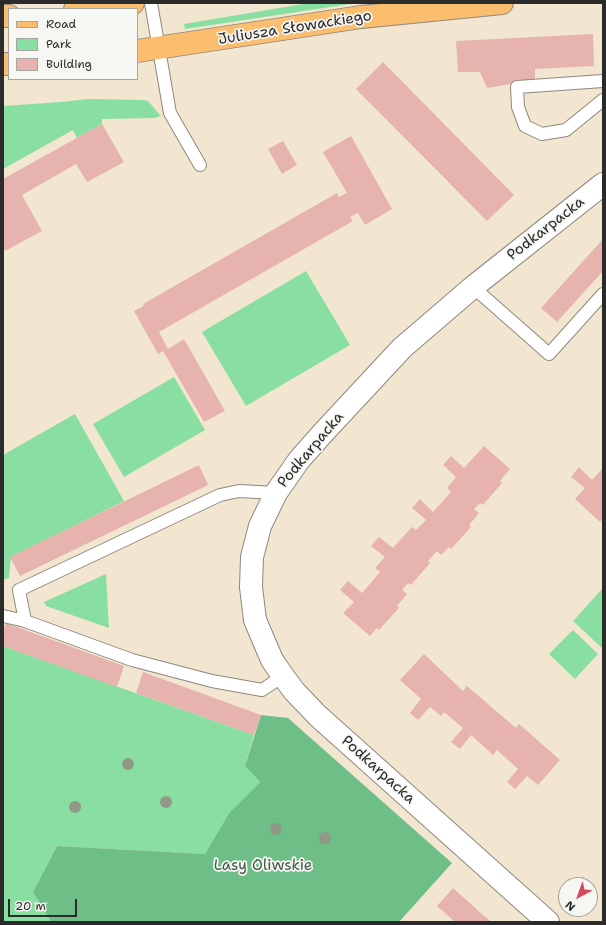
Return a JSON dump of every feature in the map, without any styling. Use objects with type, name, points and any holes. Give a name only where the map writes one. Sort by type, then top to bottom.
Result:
[{"type":"main road","points":[[85,8],[133,3]]},
{"type":"main road","name":"Juliusza Słowackiego","points":[[138,51],[160,49],[361,17],[502,3]]},
{"type":"street","name":"Podkarpacka","points":[[548,922],[318,716],[294,691],[272,660],[255,620],[251,587],[252,557],[260,526],[276,493],[299,460],[402,348],[473,287],[602,188]]},
{"type":"lane","points":[[151,3],[170,113],[200,165]]},
{"type":"lane","points":[[603,81],[517,88],[518,107],[524,126],[542,134],[566,130],[603,100]]},
{"type":"lane","points":[[473,287],[549,354],[603,294]]},
{"type":"lane","points":[[24,621],[19,590],[220,495],[239,491],[276,493]]},
{"type":"lane","points":[[3,616],[24,621],[132,660],[212,681],[262,690],[283,676]]},
{"type":"green space","points":[[309,3],[357,3],[185,29],[184,24]]},
{"type":"green space","points":[[88,99],[144,100],[148,101],[161,116],[154,118],[102,119],[102,124],[77,138],[73,130],[3,169],[3,106]]},
{"type":"green space","points":[[306,271],[350,345],[246,406],[202,332]]},
{"type":"green space","points":[[174,377],[205,430],[124,477],[93,424]]},
{"type":"green space","points":[[75,414],[124,501],[11,557],[9,578],[3,580],[3,455]]},
{"type":"green space","points":[[106,574],[109,628],[46,606],[44,602]]},
{"type":"green space","points":[[603,588],[603,649],[573,621]]},
{"type":"green space","points":[[573,630],[598,654],[575,679],[549,654]]},
{"type":"green space","points":[[3,646],[254,735],[245,766],[260,782],[229,813],[205,854],[57,846],[33,892],[51,922],[3,922]]},
{"type":"green space","name":"Lasy Oliwskie","points":[[261,715],[288,718],[452,863],[399,922],[51,922],[33,892],[57,846],[205,854],[229,813],[260,782],[245,766]]},
{"type":"building","points":[[593,34],[594,66],[535,69],[535,80],[487,88],[480,72],[458,72],[456,41]]},
{"type":"building","points":[[383,62],[514,195],[487,221],[356,89]]},
{"type":"building","points":[[102,124],[124,162],[87,182],[76,164],[22,195],[42,231],[5,251],[3,248],[3,179]]},
{"type":"building","points":[[351,136],[392,209],[365,225],[358,213],[350,217],[353,221],[159,332],[168,349],[184,339],[225,411],[204,422],[163,351],[158,354],[134,311],[144,306],[143,304],[337,193],[339,197],[347,193],[323,152]]},
{"type":"building","points":[[283,141],[297,165],[282,174],[268,149]]},
{"type":"building","points":[[603,239],[603,271],[557,322],[541,308]]},
{"type":"building","points":[[484,446],[510,469],[500,481],[502,483],[483,505],[480,503],[474,509],[479,513],[469,525],[471,527],[451,549],[449,547],[441,555],[437,551],[428,561],[430,563],[411,585],[408,583],[402,590],[407,594],[397,606],[399,608],[379,630],[377,628],[370,636],[343,613],[354,602],[340,590],[348,581],[362,593],[380,572],[375,568],[385,557],[371,546],[379,537],[393,548],[412,527],[416,530],[426,520],[412,508],[420,499],[433,512],[451,492],[447,488],[456,477],[443,465],[451,456],[464,468]]},
{"type":"building","points":[[199,465],[208,485],[20,576],[10,557]]},
{"type":"building","points":[[579,467],[592,480],[603,468],[603,518],[600,522],[575,499],[585,488],[571,477]]},
{"type":"building","points":[[6,623],[124,666],[117,687],[3,646],[3,631]]},
{"type":"building","points":[[424,654],[463,691],[467,686],[516,728],[519,724],[560,760],[538,785],[527,776],[515,789],[507,782],[518,769],[497,750],[493,755],[471,735],[460,749],[451,742],[463,728],[444,712],[441,716],[430,707],[418,720],[410,713],[421,699],[400,680]]},
{"type":"building","points":[[143,672],[261,715],[254,735],[136,693]]},
{"type":"building","points":[[453,888],[492,922],[455,922],[437,906]]}]
